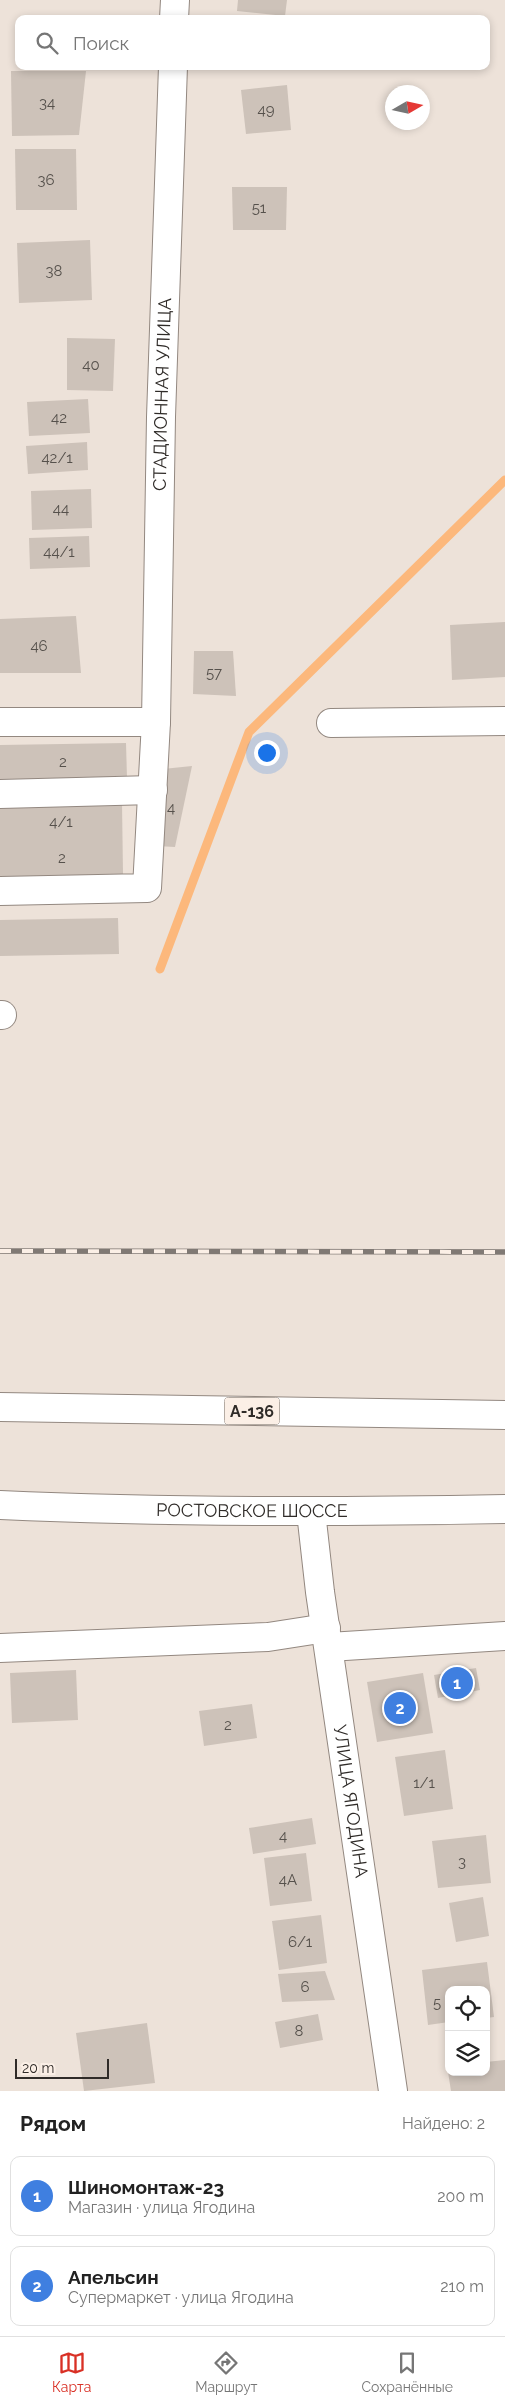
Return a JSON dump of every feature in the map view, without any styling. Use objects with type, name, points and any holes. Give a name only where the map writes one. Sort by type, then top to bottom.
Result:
[{"type":"main road","points":[[174,15],[175,0]]},
{"type":"main road","name":"СТАДИОННАЯ УЛИЦА","points":[[0,891],[147,888],[156,722],[161,417],[173,70]]},
{"type":"main road","points":[[331,723],[505,721]]},
{"type":"main road","points":[[0,722],[156,722]]},
{"type":"main road","points":[[0,794],[153,790]]},
{"type":"main road","name":"А-136","points":[[0,1408],[505,1415]]},
{"type":"main road","name":"РОСТОВСКОЕ ШОССЕ","points":[[0,1505],[81,1509],[311,1512],[505,1509]]},
{"type":"main road","name":"УЛИЦА ЯГОДИНА","points":[[311,1512],[327,1638],[393,2091]]},
{"type":"main road","points":[[0,1648],[268,1637],[505,1636]]},
{"type":"building","points":[[238,0],[287,0],[285,15],[237,11]]},
{"type":"building","points":[[11,71],[86,71],[79,135],[12,136]]},
{"type":"building","points":[[287,85],[291,130],[246,134],[241,90]]},
{"type":"building","points":[[15,149],[76,149],[77,210],[16,210]]},
{"type":"building","points":[[232,187],[287,187],[286,230],[233,230]]},
{"type":"building","points":[[90,240],[92,300],[19,303],[17,243]]},
{"type":"building","points":[[67,338],[115,339],[113,391],[67,390]]},
{"type":"building","points":[[88,399],[90,433],[29,436],[27,402]]},
{"type":"building","points":[[87,442],[88,470],[28,474],[26,446]]},
{"type":"building","points":[[91,489],[92,528],[32,530],[31,491]]},
{"type":"building","points":[[89,536],[90,567],[30,569],[29,538]]},
{"type":"building","points":[[76,616],[81,673],[0,673],[0,619]]},
{"type":"building","points":[[505,622],[505,677],[452,680],[450,625]]},
{"type":"building","points":[[194,651],[233,651],[236,696],[193,694]]},
{"type":"building","points":[[126,743],[127,778],[0,780],[0,745]]},
{"type":"building","points":[[192,766],[175,847],[156,846],[163,769]]},
{"type":"building","points":[[122,803],[123,874],[0,877],[0,805]]},
{"type":"building","points":[[118,918],[119,954],[0,956],[0,920]]},
{"type":"building","points":[[476,1668],[480,1690],[438,1698],[434,1675]]},
{"type":"building","points":[[76,1670],[78,1720],[12,1723],[10,1673]]},
{"type":"building","points":[[423,1673],[433,1733],[377,1742],[367,1682]]},
{"type":"building","points":[[252,1704],[257,1738],[204,1746],[199,1711]]},
{"type":"building","points":[[445,1750],[453,1809],[404,1816],[395,1757]]},
{"type":"building","points":[[312,1818],[316,1844],[253,1854],[249,1828]]},
{"type":"building","points":[[486,1835],[491,1883],[438,1888],[432,1841]]},
{"type":"building","points":[[306,1853],[312,1901],[270,1906],[264,1858]]},
{"type":"building","points":[[483,1897],[489,1936],[456,1942],[449,1903]]},
{"type":"building","points":[[321,1915],[327,1963],[279,1970],[272,1921]]},
{"type":"building","points":[[487,1962],[494,2017],[490,2018],[490,1986],[445,1986],[445,2023],[428,2025],[422,1970]]},
{"type":"building","points":[[325,1971],[335,2000],[282,2002],[278,1974]]},
{"type":"building","points":[[318,2014],[323,2040],[280,2048],[275,2022]]},
{"type":"building","points":[[147,2023],[155,2083],[84,2091],[76,2033]]},
{"type":"building","points":[[505,2060],[505,2091],[451,2091],[449,2076],[490,2076],[490,2062]]},
{"type":"waterway","points":[[160,969],[249,732],[505,480]]},
{"type":"railway","points":[[0,1251],[505,1252]]},
{"type":"place","name":"Шиномонтаж-23","points":[[457,1683]]},
{"type":"place","name":"Апельсин","points":[[400,1708]]}]
